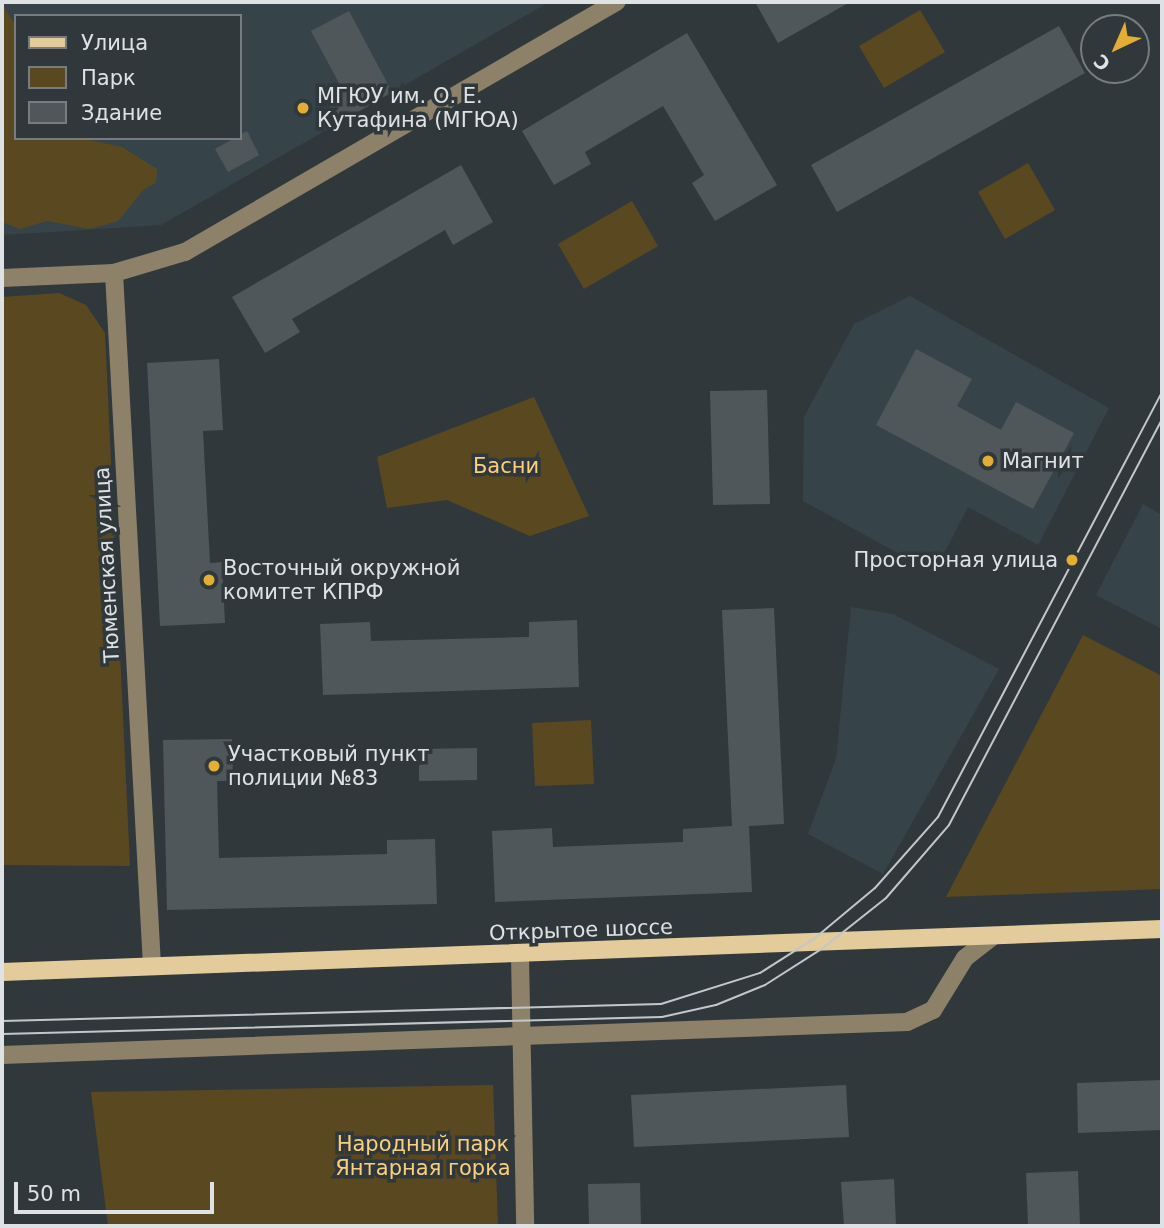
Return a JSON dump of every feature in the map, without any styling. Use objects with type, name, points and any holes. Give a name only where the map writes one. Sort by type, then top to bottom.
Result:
[{"type":"main road","name":"Открытое шоссе","points":[[2,972],[520,956],[1162,929]]},
{"type":"street","points":[[2,278],[114,273],[185,252],[617,2]]},
{"type":"street","name":"Тюменская улица","points":[[114,273],[152,966]]},
{"type":"street","points":[[2,1055],[907,1022],[933,1010],[965,958],[993,936]]},
{"type":"street","points":[[520,956],[524,1038],[520,1071],[525,1226]]},
{"type":"shaded area","name":"МГЮУ им. О. Е. Кутафина (МГЮА)","points":[[2,2],[549,2],[161,225],[2,235]]},
{"type":"shaded area","points":[[910,296],[1109,408],[1038,545],[968,507],[934,573],[803,501],[804,417],[854,324]]},
{"type":"shaded area","points":[[1143,504],[1162,515],[1162,629],[1096,595]]},
{"type":"shaded area","points":[[851,607],[893,614],[999,669],[883,874],[808,834],[836,759]]},
{"type":"green space","points":[[2,4],[14,23],[14,140],[90,140],[122,147],[157,169],[156,183],[143,190],[118,221],[90,229],[47,221],[20,229],[2,222]]},
{"type":"green space","points":[[920,10],[945,52],[884,88],[859,46]]},
{"type":"green space","points":[[1028,163],[1055,210],[1005,239],[978,192]]},
{"type":"green space","points":[[632,201],[658,246],[584,289],[558,244]]},
{"type":"green space","points":[[59,293],[86,305],[105,333],[130,866],[2,865],[2,297]]},
{"type":"green space","name":"Басни","points":[[534,397],[589,516],[530,536],[447,500],[387,508],[377,457]]},
{"type":"green space","points":[[1083,635],[1162,676],[1162,889],[946,897]]},
{"type":"green space","points":[[591,720],[594,784],[535,786],[532,723]]},
{"type":"green space","name":"Народный парк Янтарная горка","points":[[493,1085],[498,1226],[108,1226],[91,1092]]},
{"type":"building","points":[[755,2],[850,2],[778,43]]},
{"type":"building","points":[[349,11],[392,92],[339,123],[323,95],[340,85],[311,31]]},
{"type":"building","points":[[1059,26],[1080,64],[1080,76],[837,212],[811,165]]},
{"type":"building","points":[[687,33],[777,185],[715,221],[692,183],[704,175],[663,106],[585,152],[591,164],[554,185],[522,131]]},
{"type":"building","points":[[247,131],[259,155],[228,172],[215,149],[231,140],[242,140],[242,134]]},
{"type":"building","points":[[461,165],[493,222],[453,245],[445,230],[292,319],[300,332],[265,353],[232,297]]},
{"type":"building","points":[[916,349],[972,379],[957,406],[1001,430],[1016,402],[1074,433],[1033,509],[876,425]]},
{"type":"building","points":[[219,359],[223,430],[203,431],[210,563],[222,562],[225,623],[160,626],[147,363]]},
{"type":"building","points":[[767,390],[770,504],[713,505],[710,391]]},
{"type":"building","points":[[774,608],[784,824],[749,826],[752,892],[495,902],[492,831],[552,828],[553,847],[683,842],[683,829],[732,826],[722,610]]},
{"type":"building","points":[[577,620],[579,687],[323,695],[320,624],[370,622],[371,641],[529,637],[529,622]]},
{"type":"building","points":[[232,739],[233,781],[217,781],[219,858],[387,854],[387,840],[435,839],[437,904],[167,910],[163,740]]},
{"type":"building","points":[[477,748],[477,780],[419,781],[419,749]]},
{"type":"building","points":[[1162,1080],[1162,1130],[1078,1133],[1077,1083]]},
{"type":"building","points":[[846,1085],[849,1137],[634,1147],[631,1095]]},
{"type":"building","points":[[1078,1171],[1080,1226],[1028,1226],[1026,1173]]},
{"type":"building","points":[[894,1179],[896,1226],[844,1226],[841,1182]]},
{"type":"building","points":[[640,1183],[641,1226],[589,1226],[588,1184]]},
{"type":"tram line","points":[[2,1021],[661,1004],[760,973],[815,938],[875,888],[938,817],[1162,392]]},
{"type":"tram line","points":[[2,1034],[662,1017],[716,1005],[765,985],[823,948],[886,898],[949,825],[1162,420]]},
{"type":"place","name":"МГЮУ им. О. Е. Кутафина (МГЮА)","points":[[303,108]]},
{"type":"place","name":"Магнит","points":[[988,461]]},
{"type":"place","name":"Просторная улица","points":[[1072,560]]},
{"type":"place","name":"Восточный окружной комитет КПРФ","points":[[209,580]]},
{"type":"place","name":"Участковый пункт полиции №83","points":[[214,766]]}]
